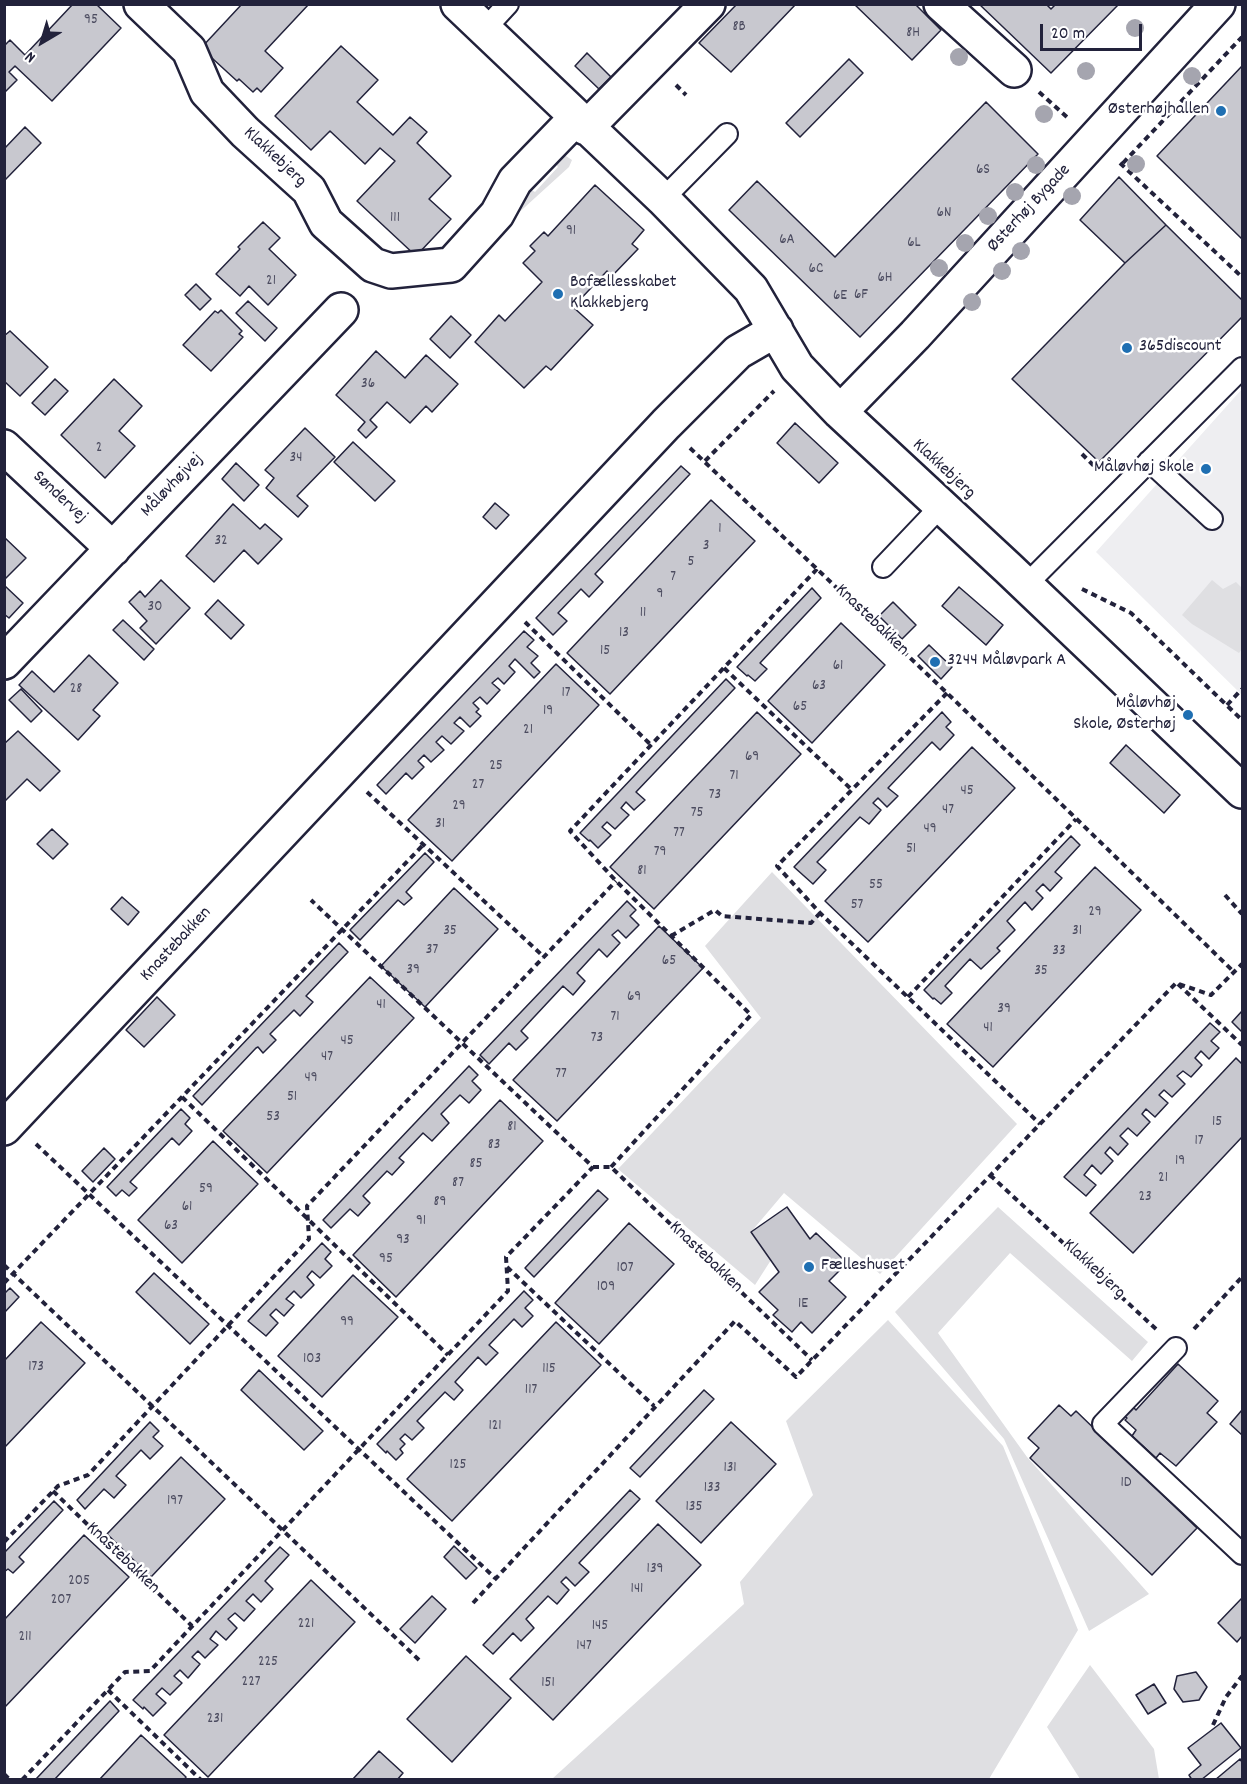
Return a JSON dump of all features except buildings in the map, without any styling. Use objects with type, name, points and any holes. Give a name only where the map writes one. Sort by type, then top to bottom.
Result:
[{"type":"street","name":"Klakkebjerg","points":[[141,4],[189,50],[207,92],[244,132],[309,190],[326,223],[373,266],[391,271],[451,265],[497,214],[515,181],[581,123],[708,4]]},
{"type":"street","name":"Klakkebjerg","points":[[458,4],[663,200],[751,289],[797,367],[840,411],[941,506],[1035,576],[1242,791]]},
{"type":"street","points":[[941,4],[1014,70]]},
{"type":"street","name":"Østerhøj Bygade","points":[[840,411],[915,335],[1218,4]]},
{"type":"street","name":"Måløvhøjvej","points":[[4,662],[341,310]]},
{"type":"street","name":"Knastebakken","points":[[8,1124],[666,424],[738,352],[776,330]]},
{"type":"street","name":"Søndervej","points":[[4,447],[113,549]]},
{"type":"lane","points":[[484,30],[508,4]]},
{"type":"lane","points":[[663,200],[727,134]]},
{"type":"lane","points":[[1035,576],[1242,368]]},
{"type":"lane","points":[[1149,461],[1212,519]]},
{"type":"lane","name":"Klakkebjerg","points":[[883,567],[941,506]]},
{"type":"lane","points":[[1176,1348],[1103,1424],[1242,1554]]},
{"type":"path","points":[[1014,70],[1182,219],[1242,277]]},
{"type":"path","points":[[705,461],[797,367]]},
{"type":"path","name":"Knastebakken","points":[[666,424],[1234,972]]},
{"type":"path","points":[[1082,454],[1097,469]]},
{"type":"path","points":[[311,900],[593,1167],[611,1167],[751,1015],[616,881],[570,831],[817,569]]},
{"type":"path","points":[[1035,576],[1071,584],[1131,614],[1242,720]]},
{"type":"path","points":[[501,599],[651,745]]},
{"type":"path","points":[[724,669],[852,790]]},
{"type":"path","points":[[1227,705],[1242,689]]},
{"type":"path","points":[[947,693],[777,866],[820,913],[1040,1124]]},
{"type":"path","points":[[342,769],[544,957]]},
{"type":"path","points":[[908,997],[1076,819]]},
{"type":"path","points":[[4,1283],[423,845]]},
{"type":"path","points":[[4,1542],[58,1486],[88,1475],[229,1326],[309,1239],[307,1206],[616,881]]},
{"type":"path","points":[[1225,895],[1242,914]]},
{"type":"path","points":[[671,936],[715,910],[722,916],[811,923],[820,913]]},
{"type":"path","points":[[1176,982],[1211,995],[1242,964]]},
{"type":"path","points":[[1176,982],[1242,1045]]},
{"type":"path","points":[[990,1175],[1176,982]]},
{"type":"path","points":[[182,1098],[447,1355]]},
{"type":"path","points":[[8,1124],[89,1194],[495,1578]]},
{"type":"path","points":[[22,1779],[125,1672],[150,1671],[508,1291],[507,1257],[593,1167]]},
{"type":"path","name":"Knastebakken","points":[[611,1167],[812,1360]]},
{"type":"path","name":"Knastebakken","points":[[473,1603],[735,1321],[796,1377],[990,1175]]},
{"type":"path","name":"Klakkebjerg","points":[[990,1175],[1176,1348]]},
{"type":"path","points":[[4,1265],[419,1660]]},
{"type":"path","points":[[507,1267],[654,1406]]},
{"type":"path","points":[[1176,1348],[1242,1277]]},
{"type":"path","name":"Knastebakken","points":[[53,1491],[192,1626]]},
{"type":"path","points":[[1213,1725],[1226,1697],[1242,1676]]},
{"type":"path","points":[[108,1690],[201,1779]]},
{"type":"path","points":[[4,1774],[10,1779]]},
{"type":"shaded area","points":[[566,156],[572,160],[569,167],[514,217],[528,188],[535,192],[558,167],[552,159]]},
{"type":"shaded area","name":"Måløvhøj Skole","points":[[1242,389],[1242,695],[1096,552]]},
{"type":"shaded area","points":[[1212,580],[1223,589],[1236,582],[1242,588],[1242,649],[1239,653],[1192,624],[1182,615]]},
{"type":"shaded area","points":[[772,872],[1017,1124],[880,1274],[784,1193],[751,1232],[771,1260],[755,1285],[618,1169],[761,1018],[705,946]]},
{"type":"shaded area","points":[[998,1207],[1148,1342],[1132,1361],[1010,1253],[938,1333],[1027,1457],[1149,1594],[1089,1631],[1004,1439],[895,1312]]},
{"type":"shaded area","points":[[888,1320],[1003,1446],[1078,1630],[989,1779],[552,1779],[744,1604],[740,1582],[813,1495],[786,1421]]},
{"type":"shaded area","points":[[1090,1665],[1154,1749],[1159,1779],[1080,1779],[1047,1727]]},
{"type":"place","name":"Østerhøjhallen","points":[[1221,111]]},
{"type":"place","name":"Bofællesskabet Klakkebjerg","points":[[558,294]]},
{"type":"place","name":"365discount","points":[[1127,348]]},
{"type":"place","name":"Måløvhøj Skole","points":[[1206,469]]},
{"type":"place","name":"3244 Måløvpark A","points":[[935,662]]},
{"type":"place","name":"Måløvhøj Skole, Østerhøj","points":[[1188,715]]},
{"type":"place","name":"Fælleshuset","points":[[809,1267]]}]
